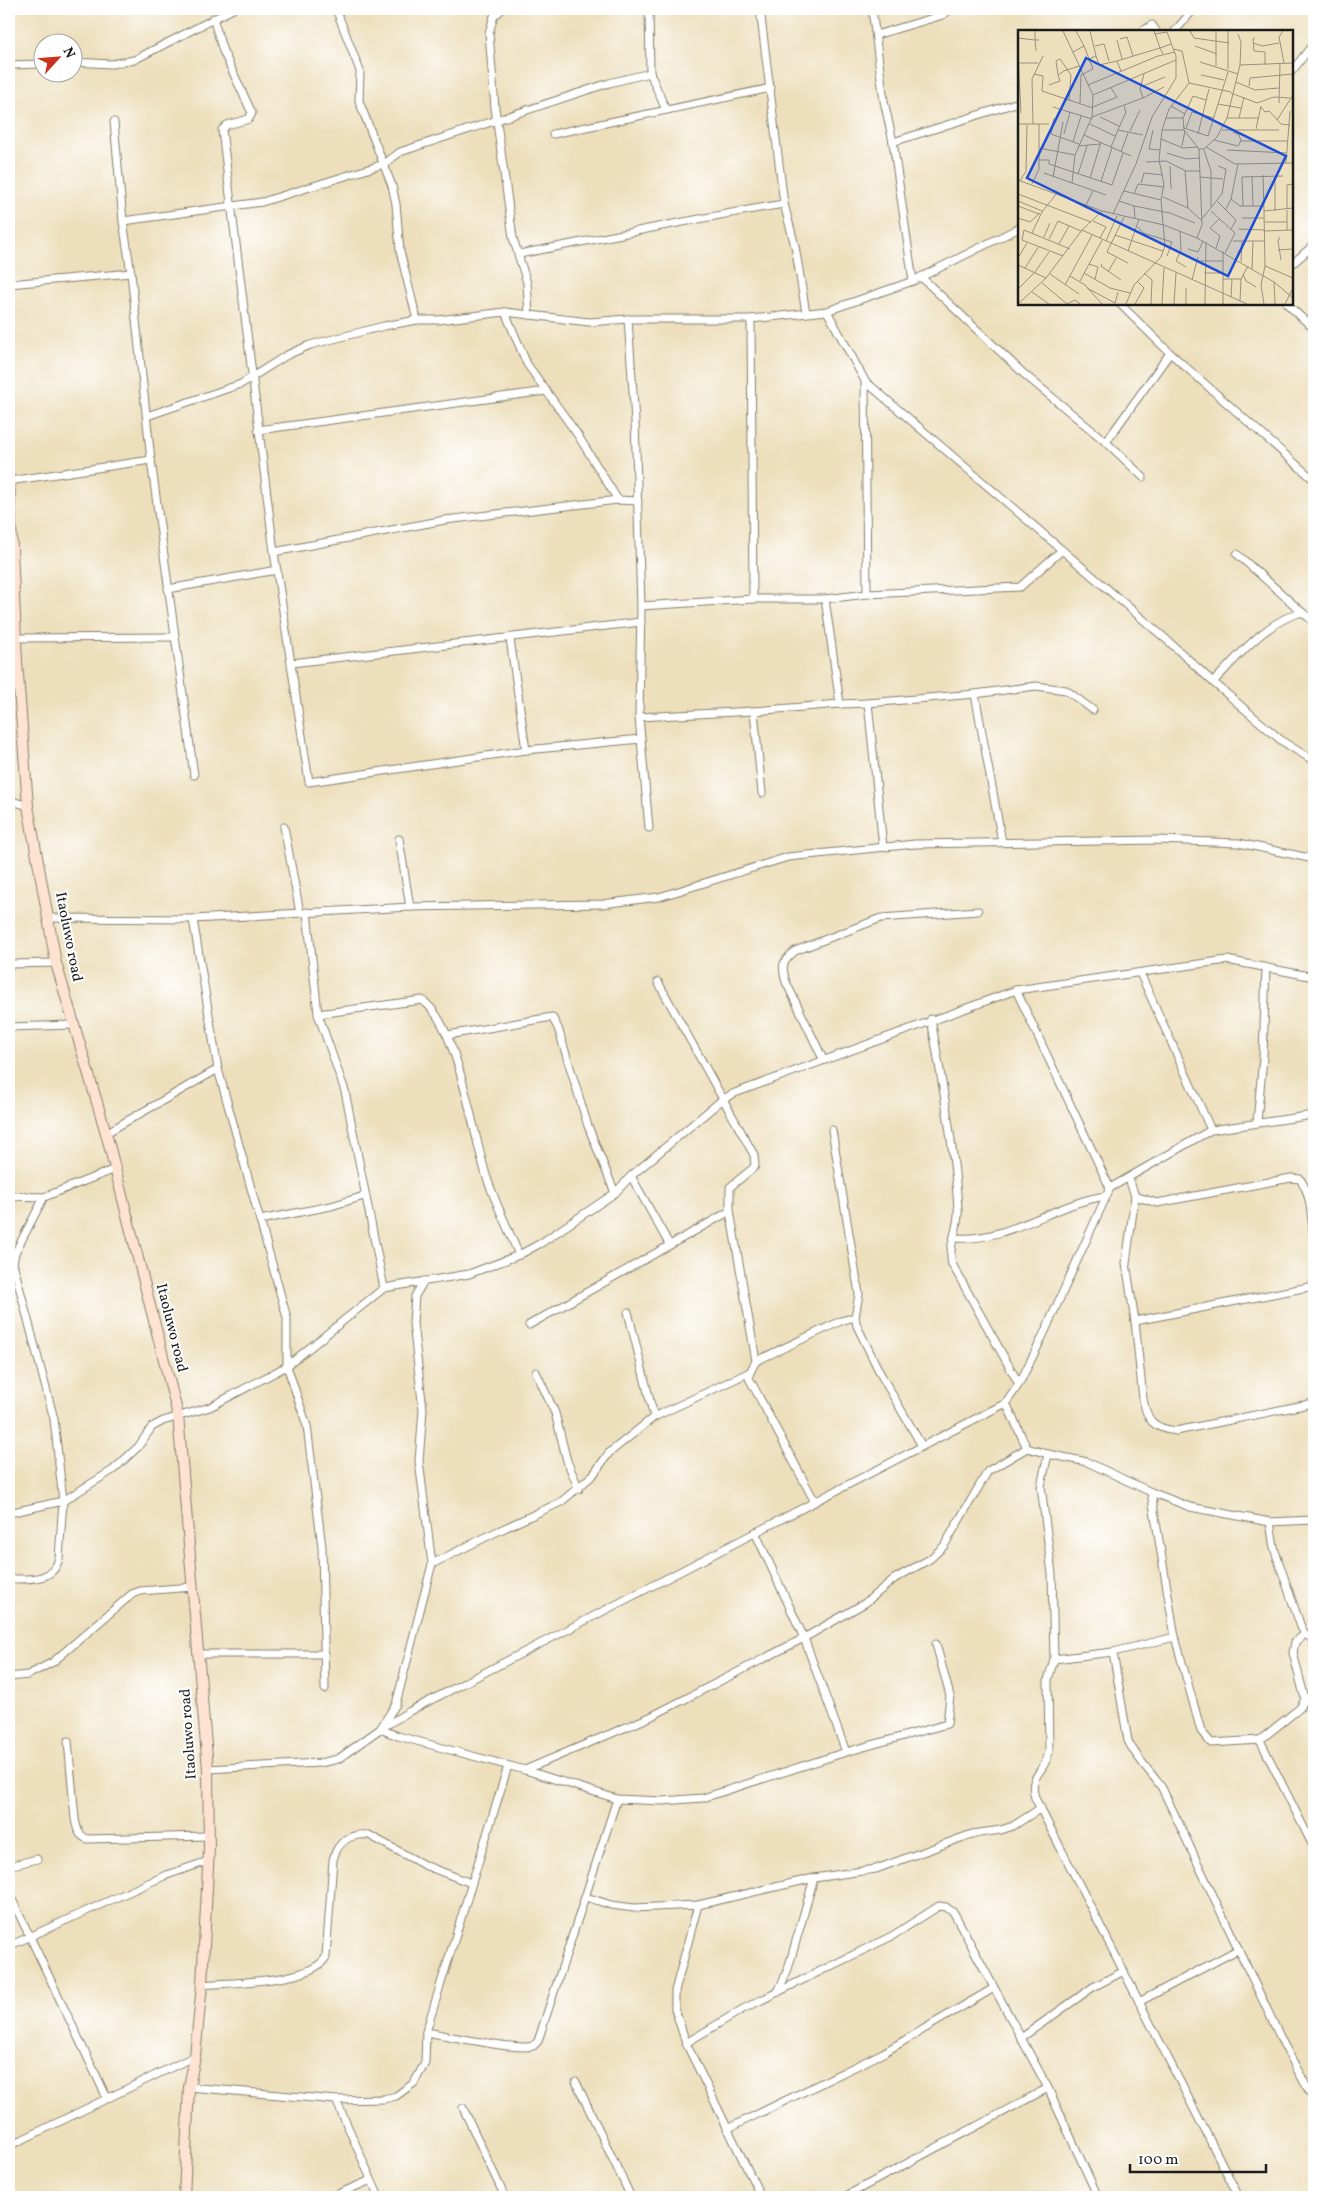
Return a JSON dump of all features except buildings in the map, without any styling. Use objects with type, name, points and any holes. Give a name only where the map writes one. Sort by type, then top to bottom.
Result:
[{"type":"street","points":[[82,62],[112,64],[134,60],[233,9]]},
{"type":"street","points":[[336,9],[360,71],[359,101],[392,186],[400,251],[417,320]]},
{"type":"street","points":[[502,9],[494,16],[490,33],[498,121],[513,238],[527,283],[529,315]]},
{"type":"street","points":[[649,9],[650,74],[666,110]]},
{"type":"street","points":[[760,9],[784,204],[795,246],[806,313]]},
{"type":"street","points":[[872,9],[884,101],[913,281]]},
{"type":"street","points":[[876,35],[943,15],[951,9]]},
{"type":"street","points":[[1176,30],[1194,9]]},
{"type":"street","points":[[213,18],[223,51],[252,114],[249,119],[228,125],[222,130],[251,378],[274,552],[309,782],[526,750],[641,738]]},
{"type":"street","points":[[1144,30],[1152,25],[1155,30]]},
{"type":"street","points":[[1293,69],[1314,44]]},
{"type":"street","points":[[9,65],[32,64]]},
{"type":"street","points":[[123,221],[262,202],[384,164],[400,152],[609,83],[650,74]]},
{"type":"street","points":[[553,134],[771,88]]},
{"type":"street","points":[[892,142],[1018,102]]},
{"type":"street","points":[[114,122],[123,221],[131,273],[151,460],[194,775]]},
{"type":"street","points":[[519,254],[610,237],[685,220],[784,204]]},
{"type":"street","points":[[147,416],[241,384],[287,355],[310,345],[384,326],[417,320],[438,320],[504,312],[589,322],[628,319],[751,319],[827,311],[913,281],[1018,228]]},
{"type":"street","points":[[1293,263],[1314,245]]},
{"type":"street","points":[[9,284],[131,273]]},
{"type":"street","points":[[921,277],[1024,374],[1106,442],[1143,477]]},
{"type":"street","points":[[1121,305],[1170,353],[1314,480]]},
{"type":"street","points":[[1288,305],[1314,329]]},
{"type":"street","points":[[827,311],[865,381],[1282,742],[1314,761]]},
{"type":"street","points":[[504,312],[527,364],[578,434],[618,500]]},
{"type":"street","points":[[628,319],[638,501],[641,606],[639,717],[649,828]]},
{"type":"street","points":[[751,319],[753,599]]},
{"type":"street","points":[[1106,442],[1170,353]]},
{"type":"street","points":[[865,381],[867,594]]},
{"type":"street","points":[[258,430],[546,392]]},
{"type":"street","points":[[9,479],[151,460]]},
{"type":"street","name":"Itaoluwo road","points":[[9,479],[16,638],[13,662],[28,806],[56,963],[106,1134],[178,1416],[208,1769],[208,1861],[202,1985],[196,2056],[189,2087],[184,2197]]},
{"type":"street","points":[[274,552],[445,520],[618,500],[638,501]]},
{"type":"street","points":[[641,606],[753,599],[825,598],[1020,586],[1062,550]]},
{"type":"street","points":[[1237,554],[1314,622]]},
{"type":"street","points":[[168,590],[277,570]]},
{"type":"street","points":[[825,598],[840,704]]},
{"type":"street","points":[[1213,682],[1253,642],[1286,616],[1302,612]]},
{"type":"street","points":[[292,663],[510,639],[641,622]]},
{"type":"street","points":[[16,638],[174,637]]},
{"type":"street","points":[[510,639],[526,750]]},
{"type":"street","points":[[639,717],[868,703],[975,694],[1036,686],[1066,690],[1093,710]]},
{"type":"street","points":[[975,694],[1002,842]]},
{"type":"street","points":[[868,703],[883,847]]},
{"type":"street","points":[[754,711],[762,793]]},
{"type":"street","points":[[9,800],[28,806]]},
{"type":"street","points":[[284,827],[303,912],[318,1014],[345,1091],[364,1196],[384,1288]]},
{"type":"street","points":[[399,839],[410,907]]},
{"type":"street","points":[[48,918],[193,919],[410,907],[602,904],[659,897],[788,857],[883,847],[1002,842],[1158,840],[1239,843],[1314,859]]},
{"type":"street","points":[[823,1059],[786,982],[782,970],[784,960],[795,951],[881,918],[978,911]]},
{"type":"street","points":[[193,919],[218,1069],[287,1318],[288,1366],[307,1426],[321,1537],[325,1689]]},
{"type":"street","points":[[9,1513],[63,1501],[113,1470],[138,1447],[152,1427],[178,1416],[210,1407],[288,1366],[384,1288],[469,1274],[519,1256],[541,1243],[614,1192],[630,1176],[723,1099],[736,1093],[823,1059],[1016,990],[1227,960],[1313,977],[1314,958]]},
{"type":"street","points":[[9,964],[56,963]]},
{"type":"street","points":[[1257,1122],[1263,1058],[1266,967]]},
{"type":"street","points":[[1140,973],[1210,1130]]},
{"type":"street","points":[[658,982],[755,1160],[752,1170],[730,1187],[730,1211],[756,1361]]},
{"type":"street","points":[[1016,990],[1110,1188]]},
{"type":"street","points":[[318,1014],[422,1000],[429,1004],[448,1035],[468,1098],[487,1180],[519,1256]]},
{"type":"street","points":[[448,1035],[552,1017],[558,1028],[588,1126],[614,1192]]},
{"type":"street","points":[[931,1020],[954,1156],[959,1211],[955,1238],[950,1254],[952,1264],[1019,1384]]},
{"type":"street","points":[[9,1027],[73,1025]]},
{"type":"street","points":[[106,1134],[218,1069]]},
{"type":"street","points":[[208,1769],[320,1762],[338,1759],[380,1728],[410,1711],[1006,1403],[1019,1384],[1110,1188],[1129,1179],[1210,1130],[1314,1115]]},
{"type":"street","points":[[832,1130],[859,1294],[854,1317],[881,1375],[922,1446]]},
{"type":"street","points":[[9,1196],[44,1197],[115,1169]]},
{"type":"street","points":[[630,1176],[670,1244]]},
{"type":"street","points":[[1135,1196],[1157,1203],[1291,1178],[1300,1179],[1305,1186],[1308,1196],[1314,1238]]},
{"type":"street","points":[[1129,1179],[1135,1196],[1126,1263],[1135,1321],[1145,1412],[1151,1422],[1161,1429],[1176,1431],[1314,1403]]},
{"type":"street","points":[[260,1220],[330,1206],[364,1196]]},
{"type":"street","points":[[955,1238],[970,1239],[1010,1230],[1091,1198],[1106,1196]]},
{"type":"street","points":[[9,1579],[40,1578],[52,1572],[57,1566],[63,1501],[54,1419],[13,1263],[15,1253],[44,1197]]},
{"type":"street","points":[[528,1325],[730,1211]]},
{"type":"street","points":[[380,1728],[398,1697],[432,1564],[419,1461],[423,1410],[413,1323],[415,1296],[424,1281]]},
{"type":"street","points":[[1135,1321],[1314,1286]]},
{"type":"street","points":[[628,1312],[654,1417]]},
{"type":"street","points":[[815,1502],[751,1384],[750,1372],[756,1361],[840,1321],[854,1317]]},
{"type":"street","points":[[536,1372],[555,1413],[567,1461],[579,1489]]},
{"type":"street","points":[[432,1564],[561,1502],[579,1489],[593,1475],[609,1453],[654,1417],[750,1372]]},
{"type":"street","points":[[1006,1403],[1027,1448]]},
{"type":"street","points":[[525,1770],[650,1717],[804,1638],[865,1603],[894,1579],[938,1553],[988,1471],[1027,1448],[1087,1462],[1151,1492],[1190,1507],[1270,1522],[1314,1520]]},
{"type":"street","points":[[1048,1454],[1041,1486],[1052,1574],[1054,1659],[1048,1680],[1050,1752],[1047,1763],[1034,1779],[1032,1786],[1040,1808],[1239,2197]]},
{"type":"street","points":[[1151,1492],[1175,1636],[1201,1731],[1210,1743],[1260,1740],[1300,1708],[1305,1699],[1293,1653],[1294,1642],[1305,1634]]},
{"type":"street","points":[[1270,1522],[1274,1548],[1305,1634],[1314,1640]]},
{"type":"street","points":[[755,1532],[804,1638],[846,1752]]},
{"type":"street","points":[[9,1677],[28,1675],[53,1662],[132,1594],[140,1591],[193,1587]]},
{"type":"street","points":[[1054,1659],[1113,1652],[1175,1636]]},
{"type":"street","points":[[380,1728],[398,1736],[525,1770],[617,1799],[662,1801],[703,1798],[846,1752],[947,1724],[950,1696],[936,1644]]},
{"type":"street","points":[[1113,1652],[1128,1741],[1134,1753],[1162,1788],[1284,2045],[1314,2100]]},
{"type":"street","points":[[197,1654],[325,1654]]},
{"type":"street","points":[[1260,1740],[1314,1848]]},
{"type":"street","points":[[68,1741],[74,1819],[81,1837],[87,1839],[208,1836]]},
{"type":"street","points":[[189,2087],[336,2100],[384,2099],[396,2096],[414,2083],[425,2063],[426,2032],[508,1766]]},
{"type":"street","points":[[426,2032],[501,2044],[534,2045],[538,2041],[617,1799]]},
{"type":"street","points":[[586,1898],[611,1905],[634,1908],[698,1906],[814,1878],[876,1869],[972,1834],[1001,1830],[1013,1826],[1040,1808]]},
{"type":"street","points":[[202,1985],[289,1977],[304,1973],[322,1964],[326,1957],[335,1849],[350,1837],[360,1834],[369,1835],[424,1865],[471,1883]]},
{"type":"street","points":[[9,1866],[37,1859]]},
{"type":"street","points":[[9,1946],[164,1876],[208,1861]]},
{"type":"street","points":[[778,1992],[788,1969],[814,1878]]},
{"type":"street","points":[[9,1893],[107,2098]]},
{"type":"street","points":[[698,1906],[675,1991],[675,2009],[686,2043],[761,2197]]},
{"type":"street","points":[[686,2043],[743,2009],[892,1936],[939,1906],[946,1907],[954,1913],[1048,2088],[1096,2197]]},
{"type":"street","points":[[1139,2002],[1239,1949]]},
{"type":"street","points":[[1021,2038],[1093,1987],[1124,1971]]},
{"type":"street","points":[[727,2129],[883,2053],[994,1988]]},
{"type":"street","points":[[9,2146],[196,2056]]},
{"type":"street","points":[[576,2082],[631,2197]]},
{"type":"street","points":[[844,2197],[1048,2088]]},
{"type":"street","points":[[336,2100],[380,2197]]},
{"type":"street","points":[[463,2108],[505,2197]]},
{"type":"street","points":[[331,2197],[371,2180]]}]
